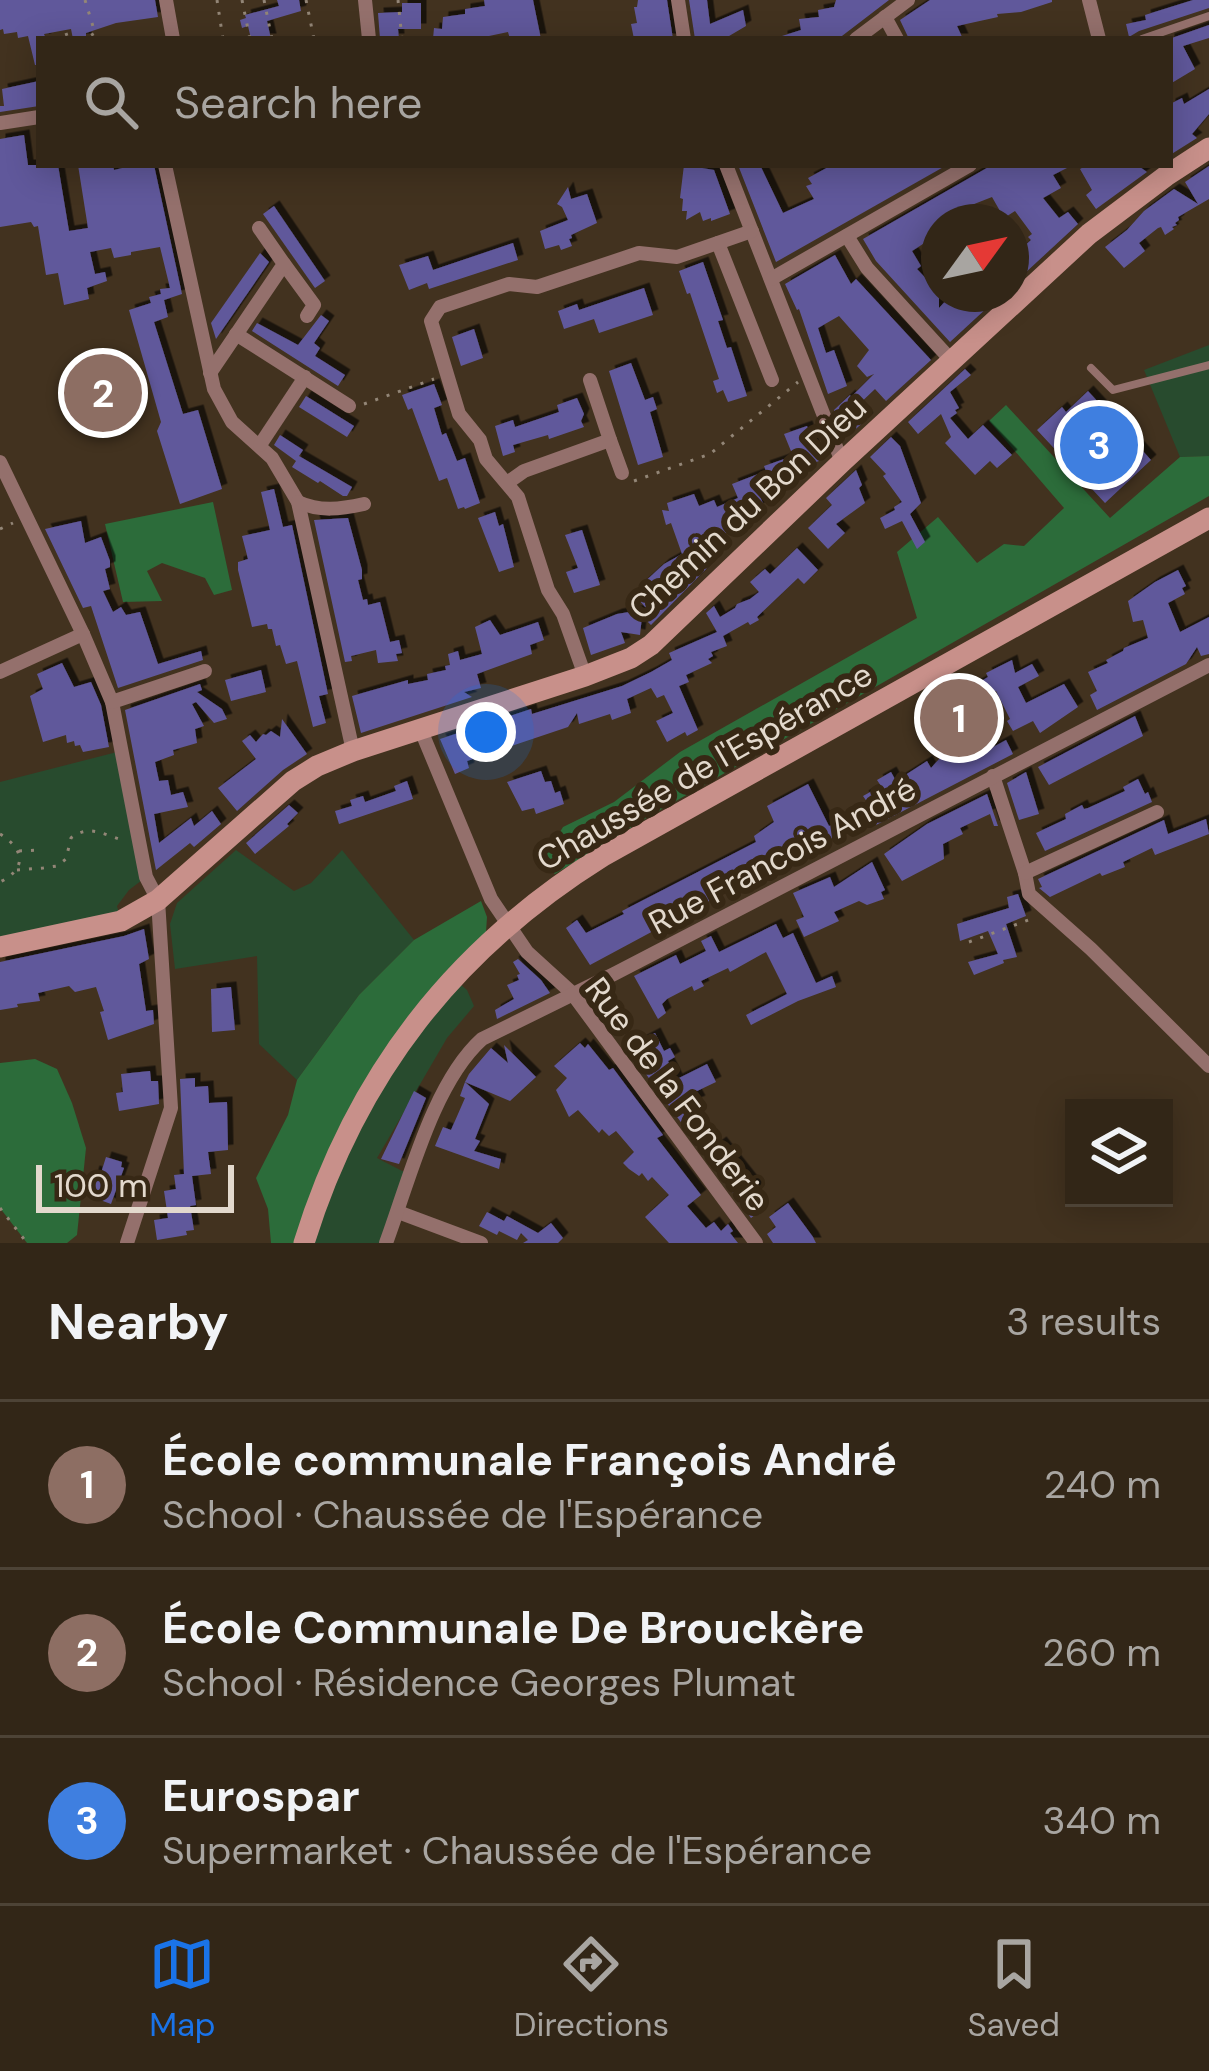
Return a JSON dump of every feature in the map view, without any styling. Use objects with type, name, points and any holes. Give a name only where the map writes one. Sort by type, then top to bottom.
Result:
[{"type":"street","points":[[166,0],[172,36]]},
{"type":"street","points":[[365,0],[370,36]]},
{"type":"street","points":[[677,0],[683,36]]},
{"type":"street","points":[[860,36],[908,0]]},
{"type":"street","points":[[1089,0],[1098,36]]},
{"type":"street","points":[[885,17],[895,36]]},
{"type":"street","points":[[0,123],[36,117]]},
{"type":"street","name":"Chemin du Bon Dieu","points":[[1173,165],[1209,148]]},
{"type":"street","points":[[166,168],[221,406],[272,458],[298,502],[353,751]]},
{"type":"street","points":[[727,168],[842,462]]},
{"type":"street","points":[[771,279],[963,168]]},
{"type":"street","name":"Chemin du Bon Dieu","points":[[0,947],[121,921],[158,900],[293,781],[317,766],[585,676],[651,645],[951,360],[1163,170]]},
{"type":"street","points":[[260,228],[314,305],[307,316]]},
{"type":"street","points":[[585,676],[548,590],[518,497],[486,459],[479,440],[459,414],[431,321],[440,308],[509,284],[537,287],[639,253],[677,257],[752,231]]},
{"type":"street","points":[[847,236],[867,268],[951,360]]},
{"type":"street","points":[[718,244],[772,380]]},
{"type":"street","points":[[210,373],[284,264]]},
{"type":"street","points":[[236,334],[349,406]]},
{"type":"street","points":[[260,446],[305,377]]},
{"type":"street","points":[[590,380],[622,473]]},
{"type":"street","points":[[507,483],[524,471],[610,440]]},
{"type":"street","points":[[0,462],[112,702],[146,877],[158,900],[171,1108],[128,1243]]},
{"type":"street","points":[[298,502],[326,509],[364,504]]},
{"type":"street","name":"Chaussée de l'Espérance","points":[[304,1243],[320,1193],[379,1073],[430,1005],[508,925],[603,856],[1209,518]]},
{"type":"street","points":[[0,672],[83,634]]},
{"type":"street","name":"Rue Francois André","points":[[386,1243],[431,1120],[468,1051],[500,1028],[614,974],[1209,665]]},
{"type":"street","points":[[112,702],[205,670]]},
{"type":"street","name":"Rue de la Fonderie","points":[[420,728],[491,899],[527,952],[572,993],[756,1243]]},
{"type":"street","points":[[993,776],[1030,894],[1209,1066]]},
{"type":"street","points":[[1025,873],[1157,812]]},
{"type":"street","points":[[398,1212],[481,1243]]},
{"type":"lane","points":[[1151,36],[1209,16]]},
{"type":"lane","points":[[1091,368],[1113,390],[1209,365]]},
{"type":"path","points":[[85,0],[95,33],[90,36]]},
{"type":"path","points":[[217,0],[223,36]]},
{"type":"path","points":[[242,0],[249,36]]},
{"type":"path","points":[[264,0],[271,36]]},
{"type":"path","points":[[306,0],[313,36]]},
{"type":"path","points":[[398,0],[402,36]]},
{"type":"path","points":[[622,473],[625,484],[710,454],[808,374]]},
{"type":"path","points":[[349,406],[447,375]]},
{"type":"path","points":[[0,529],[26,517]]},
{"type":"path","points":[[0,882],[17,869],[57,866],[66,859],[71,838],[82,830],[139,843]]},
{"type":"path","points":[[0,834],[19,851],[41,850]]},
{"type":"path","points":[[17,869],[19,851]]},
{"type":"path","points":[[969,942],[1030,919],[1030,894]]},
{"type":"path","points":[[0,1208],[27,1243]]},
{"type":"green space","points":[[1209,345],[1209,456],[1180,457],[1144,370]]},
{"type":"green space","points":[[1006,405],[1110,518],[1180,457],[1209,456],[1209,496],[555,874],[541,863],[563,827],[614,802],[680,752],[917,618],[897,552],[938,517],[977,563],[1004,544],[1024,546],[1064,508],[989,421]]},
{"type":"green space","points":[[213,502],[232,590],[214,595],[205,578],[162,563],[147,571],[162,601],[123,602],[105,524]]},
{"type":"green space","points":[[121,751],[146,877],[117,906],[121,921],[0,947],[0,782]]},
{"type":"green space","points":[[236,850],[294,891],[311,883],[342,850],[414,940],[359,995],[297,1080],[259,1044],[257,956],[175,969],[170,924],[177,903]]},
{"type":"green space","points":[[481,901],[487,917],[485,947],[406,1034],[304,1243],[271,1243],[268,1209],[256,1178],[288,1115],[297,1080],[359,995],[414,940]]},
{"type":"green space","points":[[454,979],[467,990],[474,1006],[447,1038],[377,1158],[410,1175],[386,1243],[304,1243],[351,1125]]},
{"type":"green space","points":[[35,1059],[57,1069],[86,1148],[77,1235],[67,1243],[27,1243],[0,1208],[0,1063]]},
{"type":"building","points":[[0,0],[155,0],[158,17],[116,23],[86,36],[72,36],[71,29],[36,36],[36,65],[28,36],[18,38],[17,32],[0,30]]},
{"type":"building","points":[[277,0],[299,0],[301,11],[267,21],[270,36],[250,36],[248,26],[242,28],[240,20],[245,15],[279,6]]},
{"type":"building","points":[[484,0],[533,0],[540,36],[509,36],[508,32],[433,36],[434,28],[442,29],[443,17],[485,6]]},
{"type":"building","points":[[638,0],[667,0],[673,36],[633,36],[631,24],[637,23]]},
{"type":"building","points":[[689,0],[707,0],[710,24],[743,10],[746,26],[729,36],[695,36]]},
{"type":"building","points":[[836,0],[889,0],[842,36],[782,36],[801,30],[799,19],[819,17],[818,10],[834,7]]},
{"type":"building","points":[[930,0],[1052,0],[957,26],[962,36],[908,36],[900,20]]},
{"type":"building","points":[[1193,0],[1209,0],[1209,8],[1129,36],[1126,24],[1146,20],[1145,15]]},
{"type":"building","points":[[402,3],[421,3],[421,29],[398,29],[399,36],[380,36],[378,13],[402,12]]},
{"type":"building","points":[[1209,25],[1209,38],[1183,46],[1195,69],[1173,82],[1173,38]]},
{"type":"building","points":[[36,82],[36,106],[0,112],[2,89]]},
{"type":"building","points":[[1209,89],[1209,114],[1192,134],[1197,138],[1173,153],[1173,102],[1182,98],[1184,104]]},
{"type":"building","points":[[24,135],[28,165],[58,168],[69,231],[88,228],[78,168],[155,168],[182,294],[164,300],[168,317],[154,322],[183,414],[198,410],[222,489],[180,504],[157,431],[161,422],[129,310],[151,303],[149,297],[170,288],[160,247],[114,258],[111,248],[90,252],[95,274],[105,272],[107,281],[87,288],[89,299],[64,305],[58,273],[46,275],[38,226],[31,222],[0,227],[0,139]]},
{"type":"building","points":[[1209,166],[1209,199],[1178,217],[1177,225],[1165,235],[1161,227],[1139,243],[1145,251],[1124,268],[1105,247],[1174,189],[1198,204],[1185,182]]},
{"type":"building","points":[[684,168],[714,170],[730,214],[703,221],[700,212],[686,220],[680,198]]},
{"type":"building","points":[[739,168],[761,168],[783,213],[814,199],[806,186],[812,184],[808,178],[826,168],[942,168],[776,262]]},
{"type":"building","points":[[987,168],[1067,168],[1053,175],[1061,188],[1043,198],[1059,218],[1068,212],[1078,224],[1029,269],[1029,204],[996,204],[992,197],[974,204],[924,204]]},
{"type":"building","points":[[1141,168],[1147,172],[1096,209],[1086,195],[1092,190],[1080,169]]},
{"type":"building","points":[[568,187],[571,199],[587,194],[597,223],[571,235],[572,246],[545,249],[540,231],[568,220],[557,204]]},
{"type":"building","points":[[274,206],[325,281],[315,288],[263,214]]},
{"type":"building","points":[[921,206],[921,245],[912,251],[921,266],[917,269],[921,310],[876,261],[863,239]]},
{"type":"building","points":[[513,243],[518,260],[429,289],[427,283],[409,290],[399,265],[428,256],[433,270]]},
{"type":"building","points":[[260,253],[269,262],[216,339],[211,323]]},
{"type":"building","points":[[835,255],[851,284],[856,279],[931,360],[886,401],[875,389],[856,407],[868,418],[849,435],[834,410],[874,374],[867,377],[857,366],[869,350],[839,316],[818,328],[826,353],[834,350],[847,386],[828,394],[799,309],[785,284]]},
{"type":"building","points":[[703,262],[723,320],[718,321],[747,396],[728,402],[723,390],[717,393],[713,381],[719,379],[679,271]]},
{"type":"building","points":[[644,288],[653,315],[599,333],[594,319],[564,329],[558,311],[577,304],[579,310]]},
{"type":"building","points":[[923,312],[982,312],[950,342]]},
{"type":"building","points":[[321,315],[329,321],[314,343],[320,348],[315,356],[345,375],[338,386],[252,331],[257,323],[298,345]]},
{"type":"building","points":[[474,329],[483,358],[461,366],[452,337]]},
{"type":"building","points":[[631,363],[645,400],[653,397],[657,409],[650,412],[663,457],[638,465],[609,371]]},
{"type":"building","points":[[965,369],[971,375],[950,392],[959,408],[950,418],[968,439],[983,425],[1012,455],[997,468],[990,461],[975,475],[945,443],[951,437],[941,414],[918,434],[908,422]]},
{"type":"building","points":[[434,384],[442,405],[434,408],[442,435],[446,433],[457,461],[465,458],[480,503],[465,509],[458,509],[447,478],[439,481],[412,408],[408,410],[402,395]]},
{"type":"building","points":[[1088,391],[1151,460],[1105,503],[1037,430]]},
{"type":"building","points":[[306,396],[354,426],[347,437],[299,407]]},
{"type":"building","points":[[577,398],[584,427],[513,445],[515,452],[503,456],[495,426],[513,420],[515,427],[559,412],[557,405]]},
{"type":"building","points":[[807,426],[819,461],[788,473],[792,484],[760,496],[764,506],[733,518],[737,529],[702,542],[710,565],[651,625],[642,616],[640,635],[621,632],[625,643],[591,655],[583,628],[617,614],[647,609],[639,600],[647,593],[640,586],[682,554],[671,523],[666,525],[662,510],[669,511],[667,503],[694,494],[699,506],[714,500],[717,507],[738,498],[732,484],[793,456],[784,434]]},
{"type":"building","points":[[280,435],[303,450],[299,456],[352,487],[347,496],[292,467],[296,461],[274,445]]},
{"type":"building","points":[[891,437],[900,446],[921,503],[910,514],[925,542],[917,549],[902,521],[885,529],[880,518],[902,502],[870,457]]},
{"type":"building","points":[[856,470],[865,503],[836,524],[845,533],[828,549],[808,528],[832,505],[826,498]]},
{"type":"building","points":[[274,489],[283,527],[292,525],[328,694],[319,696],[326,723],[313,727],[297,661],[286,664],[267,624],[252,627],[238,570],[238,562],[248,559],[242,536],[270,530],[261,492]]},
{"type":"building","points":[[495,512],[499,526],[503,524],[514,567],[499,572],[478,518]]},
{"type":"building","points":[[348,518],[362,570],[358,580],[363,600],[368,605],[380,602],[390,642],[399,640],[402,653],[396,654],[398,661],[378,663],[376,650],[345,662],[314,520]]},
{"type":"building","points":[[81,521],[85,543],[101,537],[110,561],[105,569],[110,589],[103,591],[113,612],[121,607],[126,615],[140,612],[158,664],[201,651],[203,660],[118,688],[91,606],[83,608],[45,529]]},
{"type":"building","points":[[582,530],[600,585],[574,593],[566,572],[578,568],[565,535]]},
{"type":"building","points":[[797,548],[818,570],[804,584],[798,578],[759,620],[723,636],[727,646],[711,652],[708,659],[712,663],[686,675],[689,682],[679,686],[698,730],[667,742],[656,721],[673,713],[664,695],[657,698],[651,688],[627,699],[631,713],[579,724],[577,713],[568,727],[467,761],[469,768],[455,774],[440,739],[622,686],[651,672],[672,660],[669,653],[717,632],[706,613],[714,606],[720,617],[750,599],[759,592],[750,582],[765,569],[770,574]]},
{"type":"building","points":[[1178,570],[1185,594],[1168,603],[1180,632],[1209,617],[1209,654],[1201,656],[1197,647],[1186,664],[1097,710],[1090,695],[1097,691],[1088,672],[1148,638],[1143,620],[1133,622],[1128,601]]},
{"type":"building","points":[[490,620],[500,635],[538,622],[544,640],[530,645],[532,654],[477,674],[481,688],[464,692],[472,697],[361,733],[352,696],[408,680],[408,684],[428,680],[427,674],[450,665],[448,654],[458,651],[460,660],[482,654],[475,627]]},
{"type":"building","points":[[1012,660],[1015,673],[1032,664],[1039,676],[1018,687],[1026,703],[1064,684],[1078,707],[1040,733],[1033,721],[1013,731],[996,691],[930,730],[917,719],[988,677],[986,673]]},
{"type":"building","points":[[62,663],[74,687],[91,682],[109,747],[83,752],[74,741],[67,743],[66,735],[43,742],[30,696],[43,689],[37,674]]},
{"type":"building","points":[[261,670],[266,692],[231,701],[225,680]]},
{"type":"building","points":[[200,684],[202,690],[197,692],[222,709],[227,719],[214,723],[196,702],[192,704],[204,726],[195,729],[197,743],[155,762],[159,781],[168,780],[171,795],[183,792],[188,807],[154,814],[159,843],[191,818],[194,826],[212,811],[221,824],[156,870],[125,710]]},
{"type":"building","points":[[1135,716],[1143,736],[1049,785],[1038,767]]},
{"type":"building","points":[[282,719],[307,754],[237,811],[218,788],[256,759],[242,741],[250,735],[256,742],[271,731],[280,737]]},
{"type":"building","points":[[956,740],[975,757],[1006,740],[1013,754],[876,825],[863,796],[881,786],[877,780],[891,772],[896,781],[927,761],[931,768]]},
{"type":"building","points":[[541,771],[555,793],[560,791],[564,804],[536,814],[534,808],[522,811],[507,782]]},
{"type":"building","points":[[1026,772],[1039,814],[1019,820],[1007,783]]},
{"type":"building","points":[[1138,779],[1152,802],[1045,851],[1036,833],[1066,819],[1065,814],[1082,805],[1088,808],[1125,791],[1123,787]]},
{"type":"building","points":[[407,781],[413,799],[339,824],[335,811],[352,806],[350,800],[363,796],[365,802],[396,791],[394,786]]},
{"type":"building","points":[[808,784],[829,826],[835,824],[840,834],[793,859],[789,867],[782,864],[767,870],[590,965],[566,928],[577,920],[586,933],[756,842],[754,836],[774,822],[767,806]]},
{"type":"building","points":[[987,794],[998,826],[990,814],[960,828],[963,834],[943,844],[944,859],[902,881],[884,854],[927,824]]},
{"type":"building","points":[[289,805],[298,813],[289,826],[255,854],[246,843]]},
{"type":"building","points":[[1206,819],[1209,834],[1155,855],[1152,848],[1123,862],[1125,867],[1100,873],[1050,897],[1039,888],[1038,879],[1164,820],[1168,834]]},
{"type":"building","points":[[872,862],[885,890],[881,892],[884,899],[867,905],[859,901],[834,912],[839,921],[804,937],[796,920],[804,917],[793,893],[830,877],[834,887]]},
{"type":"building","points":[[1018,894],[1026,916],[1006,924],[1017,957],[974,975],[968,962],[998,954],[988,931],[960,941],[957,924],[1009,908],[1007,897]]},
{"type":"building","points":[[776,924],[783,938],[793,933],[816,983],[832,976],[836,987],[751,1025],[746,1015],[787,994],[766,952],[701,981],[704,986],[694,991],[692,986],[667,999],[662,1004],[666,1013],[658,1019],[634,976],[676,955],[680,964],[706,951],[701,941],[711,936],[719,952]]},
{"type":"building","points":[[144,929],[149,959],[139,964],[146,1011],[153,1010],[154,1024],[108,1040],[96,987],[75,992],[69,986],[38,993],[40,1001],[0,1010],[0,962]]},
{"type":"building","points":[[518,959],[550,993],[497,1019],[495,1010],[514,999],[507,985],[519,980],[513,962]]},
{"type":"building","points":[[231,987],[235,1030],[212,1032],[211,989]]},
{"type":"building","points":[[655,1033],[664,1051],[670,1048],[675,1057],[668,1061],[677,1079],[707,1064],[716,1082],[695,1092],[699,1116],[683,1125],[627,1048]]},
{"type":"building","points":[[580,1043],[585,1048],[588,1044],[609,1070],[613,1068],[663,1135],[657,1138],[701,1195],[687,1206],[706,1228],[714,1222],[721,1231],[728,1224],[738,1243],[669,1243],[645,1217],[669,1195],[652,1177],[648,1181],[623,1163],[634,1152],[616,1131],[609,1136],[602,1129],[599,1133],[578,1110],[569,1117],[556,1090],[567,1078],[554,1066]]},
{"type":"building","points":[[504,1045],[536,1077],[510,1101],[465,1082],[491,1048],[508,1063]]},
{"type":"building","points":[[150,1071],[151,1081],[158,1081],[159,1104],[119,1111],[116,1093],[123,1092],[121,1074]]},
{"type":"building","points":[[195,1078],[195,1087],[208,1086],[209,1103],[227,1102],[228,1150],[208,1152],[211,1174],[192,1176],[194,1230],[157,1240],[154,1220],[168,1218],[164,1191],[176,1189],[174,1175],[184,1174],[180,1079]]},
{"type":"building","points":[[465,1082],[489,1104],[474,1151],[501,1159],[499,1169],[435,1146],[443,1127],[451,1130],[465,1098],[460,1096]]},
{"type":"building","points":[[414,1091],[426,1098],[399,1164],[381,1159]]},
{"type":"building","points":[[703,1136],[713,1148],[721,1142],[759,1190],[753,1194],[758,1200],[753,1203],[760,1211],[751,1218],[696,1142]]},
{"type":"building","points":[[106,1157],[122,1162],[124,1168],[111,1204],[92,1197],[94,1171],[101,1173]]},
{"type":"building","points":[[788,1203],[816,1243],[773,1243],[767,1234],[776,1227],[769,1217]]},
{"type":"building","points":[[487,1212],[504,1221],[507,1216],[538,1233],[551,1223],[563,1238],[558,1243],[523,1243],[528,1240],[521,1233],[517,1240],[499,1231],[497,1235],[479,1226]]},
{"type":"place","name":"École Communale De Brouckère","points":[[103,393]]},
{"type":"place","name":"Eurospar","points":[[1099,445]]},
{"type":"place","name":"École communale François André","points":[[959,718]]}]
